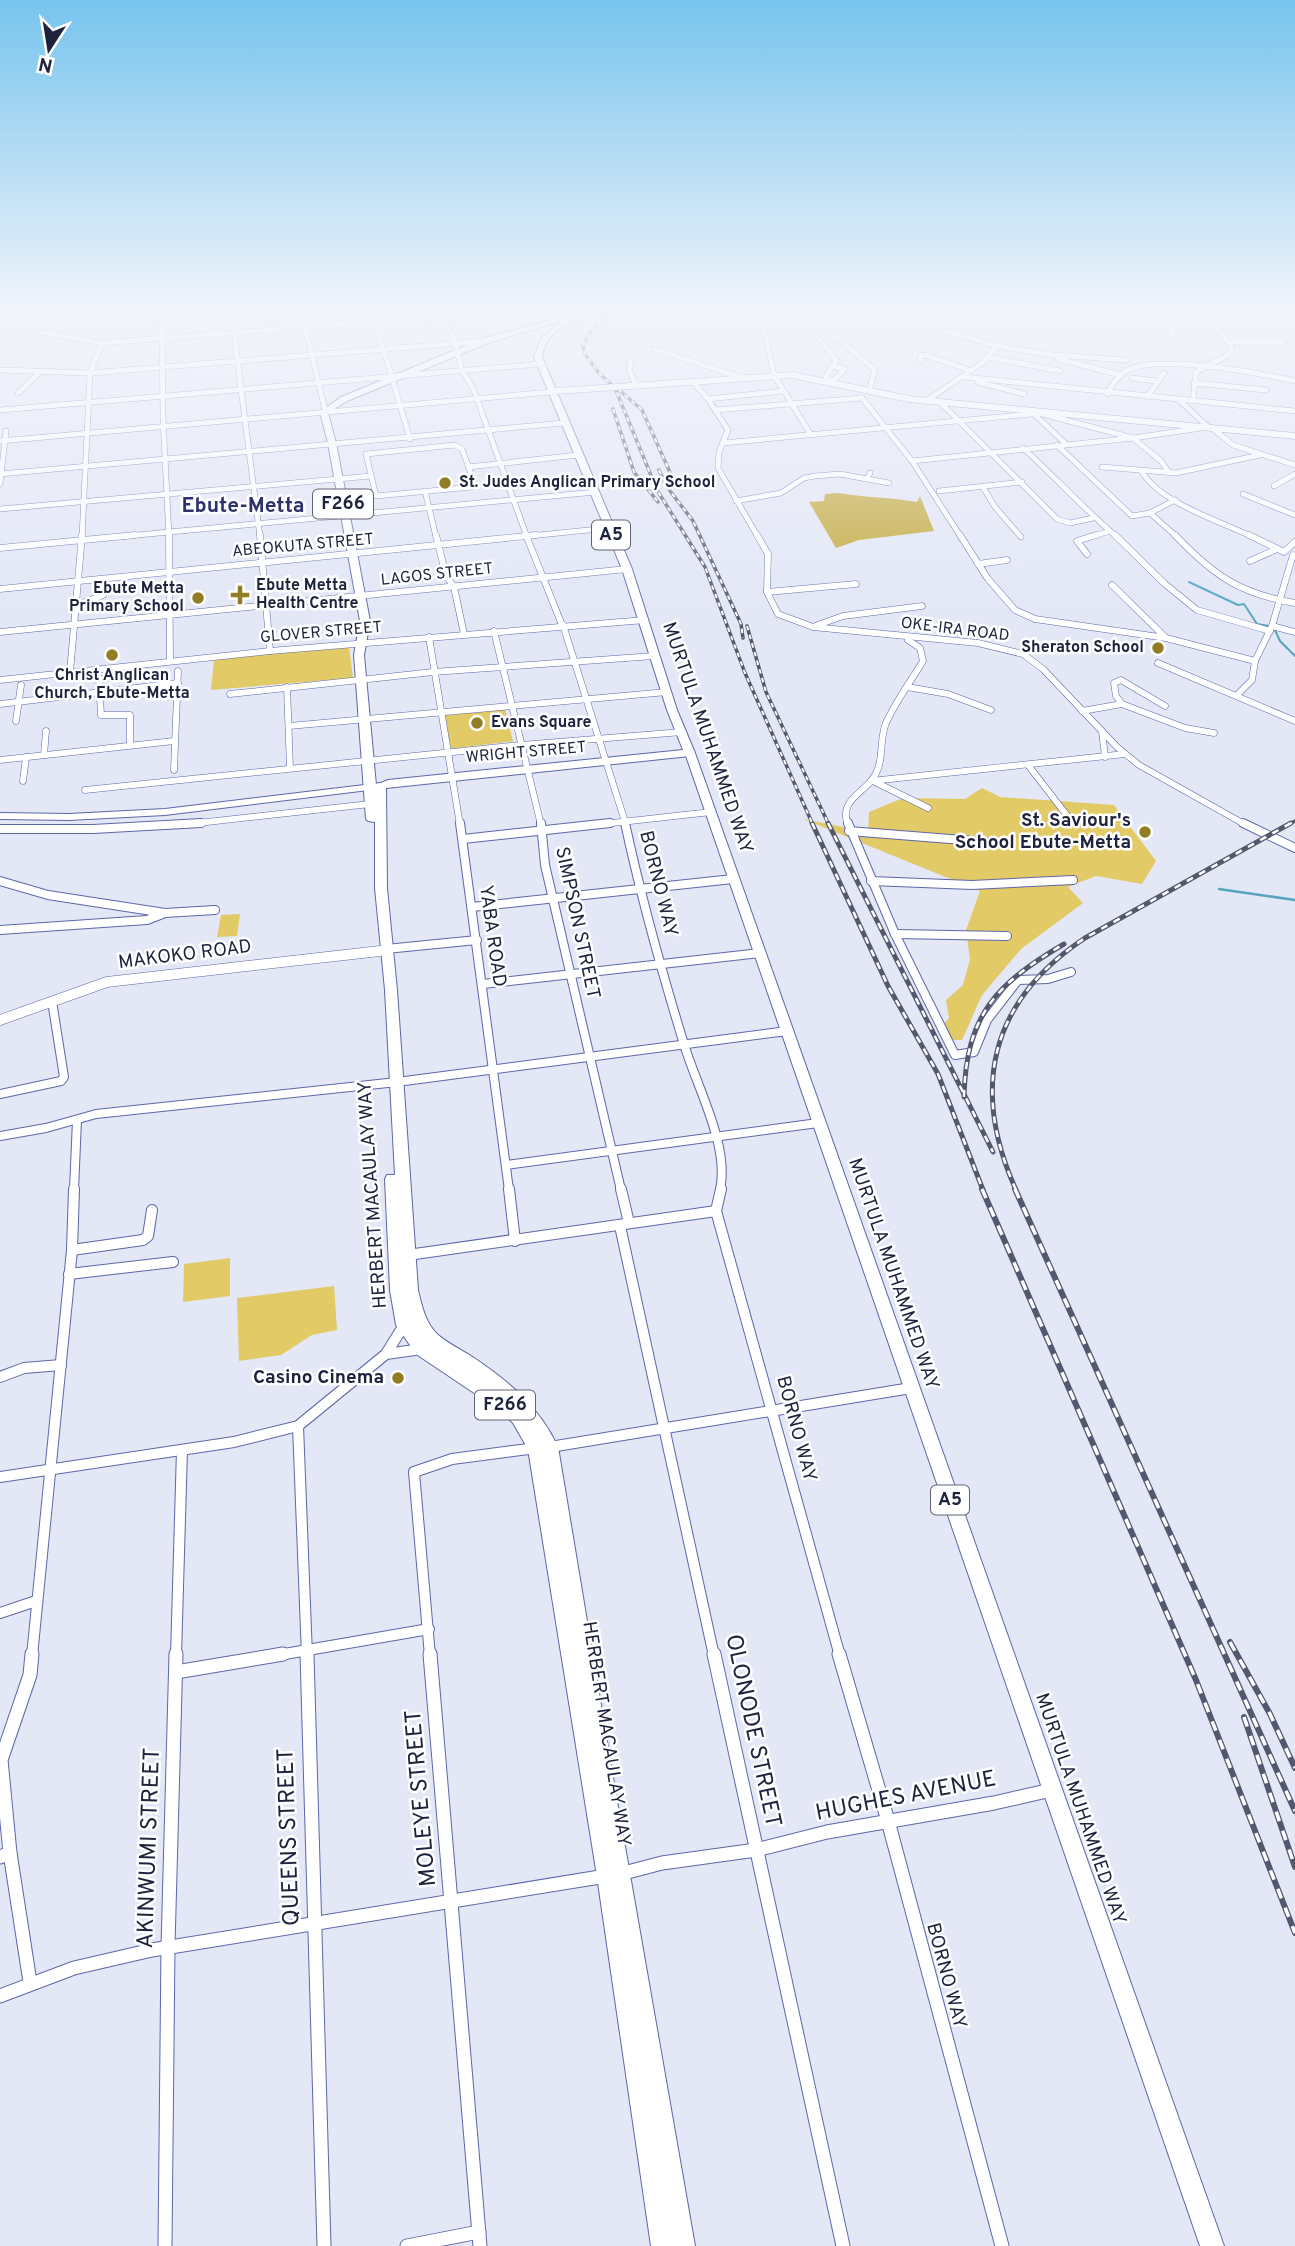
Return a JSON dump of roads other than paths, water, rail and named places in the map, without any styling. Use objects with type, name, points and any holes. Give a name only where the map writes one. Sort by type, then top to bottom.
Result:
[{"type":"main road","name":"HERBERT MACAULAY WAY","points":[[325,415],[365,621],[359,655],[375,795],[392,1082],[413,1304],[422,1327],[431,1338],[520,1400],[534,1416],[543,1448],[614,1875],[683,2246]]},
{"type":"main road","name":"MURTULA MUHAMMED WAY","points":[[563,415],[627,569],[654,656],[1212,2246]]},
{"type":"main road","name":"WRIGHT STREET","points":[[375,795],[393,781],[690,753]]},
{"type":"main road","points":[[0,816],[155,813],[375,795]]},
{"type":"main road","points":[[0,824],[68,825],[172,820],[375,795]]},
{"type":"main road","name":"HERBERT MACAULAY WAY","points":[[392,1082],[398,1290],[404,1325],[422,1349],[506,1406],[543,1448]]},
{"type":"main road","name":"HERBERT MACAULAY WAY","points":[[614,1875],[663,2246]]},
{"type":"street","points":[[70,673],[88,415]]},
{"type":"street","points":[[165,415],[169,494],[170,661]]},
{"type":"street","points":[[245,415],[270,651]]},
{"type":"street","points":[[3,441],[287,415]]},
{"type":"street","points":[[404,415],[413,449]]},
{"type":"street","name":"BORNO WAY","points":[[482,415],[563,625],[600,738],[612,787],[625,822],[639,889],[660,964],[684,1045],[716,1137],[724,1173],[716,1211],[888,1821],[937,2015],[1002,2246]]},
{"type":"street","points":[[718,415],[728,430],[746,442]]},
{"type":"street","points":[[797,415],[811,435]]},
{"type":"street","points":[[878,415],[955,523],[978,564],[1015,610],[1035,620],[1166,638],[1255,661]]},
{"type":"street","points":[[953,415],[1062,522],[1072,523],[1093,518]]},
{"type":"street","points":[[723,443],[1027,415]]},
{"type":"street","points":[[1037,415],[1066,444]]},
{"type":"street","points":[[1039,415],[1133,438],[1161,461],[1169,473]]},
{"type":"street","points":[[1084,415],[1295,436]]},
{"type":"street","points":[[1195,415],[1233,445],[1295,465]]},
{"type":"street","points":[[1,474],[567,424]]},
{"type":"street","points":[[912,461],[1210,428]]},
{"type":"street","points":[[728,430],[719,452],[718,468],[768,554],[767,592],[856,584]]},
{"type":"street","points":[[0,484],[6,431]]},
{"type":"street","points":[[455,445],[462,449],[468,467],[474,482],[472,487],[376,496],[366,454],[455,445]]},
{"type":"street","points":[[1057,445],[1112,500],[1135,517],[1150,513],[1175,500]]},
{"type":"street","points":[[1023,448],[1093,518],[1196,610],[1295,632]]},
{"type":"street","points":[[1101,467],[1169,473],[1204,469],[1260,455]]},
{"type":"street","points":[[468,467],[580,460]]},
{"type":"street","points":[[1142,472],[1150,485],[1175,500],[1284,552],[1292,561]]},
{"type":"street","points":[[1274,486],[1295,474]]},
{"type":"street","points":[[0,509],[371,476]]},
{"type":"street","points":[[736,501],[781,493],[804,478],[814,476],[868,476],[889,483]]},
{"type":"street","points":[[939,491],[1022,482]]},
{"type":"street","points":[[983,487],[995,507],[1021,537]]},
{"type":"street","points":[[425,491],[446,576],[454,587],[464,634]]},
{"type":"street","points":[[0,548],[596,492]]},
{"type":"street","points":[[1243,494],[1295,515]]},
{"type":"street","points":[[1150,513],[1175,532],[1217,576],[1263,598],[1295,603]]},
{"type":"street","name":"ABEOKUTA STREET","points":[[0,589],[608,528]]},
{"type":"street","points":[[1087,554],[1077,541],[1110,531]]},
{"type":"street","points":[[1284,552],[1295,544]]},
{"type":"street","points":[[1237,695],[1253,680],[1257,671],[1255,661],[1271,628],[1295,544]]},
{"type":"street","points":[[1250,561],[1275,550]]},
{"type":"street","points":[[978,564],[1007,560]]},
{"type":"street","name":"LAGOS STREET","points":[[0,632],[318,600],[349,593],[359,596],[627,569]]},
{"type":"street","points":[[1112,585],[1166,638]]},
{"type":"street","name":"OKE-IRA ROAD","points":[[767,592],[778,614],[813,627],[978,643],[1015,651],[1036,662],[1125,754],[1152,774],[1295,848]]},
{"type":"street","points":[[75,606],[103,595]]},
{"type":"street","points":[[813,627],[843,616],[922,606]]},
{"type":"street","name":"GLOVER STREET","points":[[0,680],[270,651],[645,620]]},
{"type":"street","name":"SIMPSON STREET","points":[[494,631],[543,831],[545,866],[573,973],[625,1224]]},
{"type":"street","name":"YABA ROAD","points":[[429,637],[463,839],[495,1069],[515,1241]]},
{"type":"street","points":[[900,637],[915,642],[925,654],[885,726],[880,767],[871,781],[848,802],[845,809],[849,831],[871,881],[956,1055],[974,1052],[987,1020],[1018,980],[1048,979],[1071,972]]},
{"type":"street","points":[[230,694],[433,672],[654,656]]},
{"type":"street","points":[[1158,663],[1295,721]]},
{"type":"street","points":[[174,770],[178,671]]},
{"type":"street","points":[[99,678],[101,715],[130,715],[130,745]]},
{"type":"street","points":[[1122,704],[1114,688],[1117,680],[1165,706]]},
{"type":"street","points":[[0,704],[178,683]]},
{"type":"street","points":[[16,721],[21,685]]},
{"type":"street","points":[[287,687],[290,768]]},
{"type":"street","points":[[907,687],[948,694],[991,710]]},
{"type":"street","points":[[289,726],[440,710],[667,692]]},
{"type":"street","points":[[1082,711],[1122,704],[1185,728],[1214,733]]},
{"type":"street","points":[[44,755],[46,731]]},
{"type":"street","points":[[1102,731],[1105,757]]},
{"type":"street","points":[[85,790],[447,752],[682,732]]},
{"type":"street","points":[[0,760],[174,741]]},
{"type":"street","points":[[871,781],[1125,754]]},
{"type":"street","points":[[23,781],[26,757]]},
{"type":"street","points":[[1028,765],[1072,822]]},
{"type":"street","points":[[880,767],[899,778]]},
{"type":"street","points":[[871,781],[928,808]]},
{"type":"street","points":[[0,830],[65,831],[171,826],[375,795]]},
{"type":"street","points":[[463,839],[710,812]]},
{"type":"street","points":[[849,831],[988,842]]},
{"type":"street","points":[[472,907],[733,879]]},
{"type":"street","points":[[871,881],[937,886],[970,883],[1023,885],[1073,880]]},
{"type":"street","points":[[0,881],[48,895],[165,913],[215,910]]},
{"type":"street","points":[[0,930],[147,920],[165,913]]},
{"type":"street","points":[[895,934],[1007,936]]},
{"type":"street","points":[[383,950],[477,940]]},
{"type":"street","name":"MAKOKO ROAD","points":[[0,1020],[92,985],[120,979],[383,950]]},
{"type":"street","points":[[483,984],[760,953]]},
{"type":"street","points":[[0,1094],[61,1081],[64,1077],[52,1001]]},
{"type":"street","points":[[0,1136],[47,1128],[96,1114],[392,1082],[787,1031]]},
{"type":"street","points":[[30,1982],[5,1855],[1,1760],[3,1742],[30,1675],[72,1250],[77,1120]]},
{"type":"street","points":[[506,1165],[818,1123]]},
{"type":"street","points":[[72,1250],[143,1240],[148,1236],[152,1210]]},
{"type":"street","points":[[408,1255],[716,1211]]},
{"type":"street","name":"OLONODE STREET","points":[[625,1224],[665,1430],[843,2246]]},
{"type":"street","points":[[69,1274],[173,1262]]},
{"type":"street","points":[[0,1477],[234,1442],[298,1426],[386,1354],[404,1325]]},
{"type":"street","points":[[386,1354],[422,1349]]},
{"type":"street","points":[[0,1377],[24,1368],[61,1365]]},
{"type":"street","points":[[543,1448],[911,1388]]},
{"type":"street","name":"QUEENS STREET","points":[[298,1426],[324,2246]]},
{"type":"street","name":"MOLEYE STREET","points":[[479,2239],[414,1472],[419,1467],[439,1462],[543,1448]]},
{"type":"street","name":"AKINWUMI STREET","points":[[165,2246],[168,1946],[182,1450]]},
{"type":"street","points":[[0,1613],[36,1601]]},
{"type":"street","points":[[176,1672],[429,1629]]},
{"type":"street","name":"HUGHES AVENUE","points":[[0,1996],[30,1982],[168,1946],[614,1875],[662,1863],[756,1850],[827,1832],[1051,1790]]},
{"type":"street","points":[[407,2246],[479,2239]]},
{"type":"waterway","points":[[1189,582],[1238,605],[1244,604],[1257,624],[1269,626]]},
{"type":"waterway","points":[[1275,630],[1280,641],[1295,656]]},
{"type":"waterway","points":[[1219,889],[1295,900]]},
{"type":"railway","points":[[615,415],[634,472],[658,502]]},
{"type":"railway","points":[[626,415],[657,490],[705,567],[745,673],[813,825]]},
{"type":"railway","points":[[644,415],[673,479]]},
{"type":"railway","points":[[659,470],[667,487],[693,521],[741,624],[743,638]]},
{"type":"railway","points":[[747,626],[766,692],[829,825]]},
{"type":"railway","points":[[1288,825],[1295,821]]},
{"type":"railway","points":[[812,823],[888,986],[938,1074],[983,1190]]},
{"type":"railway","points":[[1016,1190],[1002,1152],[994,1116],[993,1082],[998,1049],[1009,1019],[1028,990],[1053,963],[1085,938],[1291,823]]},
{"type":"railway","points":[[829,825],[964,1095]]},
{"type":"railway","points":[[964,1095],[971,1044],[989,1005],[1020,973],[1064,944]]},
{"type":"railway","points":[[964,1095],[993,1152]]},
{"type":"railway","points":[[982,1189],[1196,1680],[1295,1933]]},
{"type":"railway","points":[[1015,1189],[1295,1811]]},
{"type":"railway","points":[[1230,1642],[1270,1714],[1295,1768]]},
{"type":"railway","points":[[1244,1717],[1295,1867]]},
{"type":"place","name":"St. Judes Anglican Primary School","points":[[445,483]]},
{"type":"place","name":"Ebute Metta Health Centre","points":[[240,595]]},
{"type":"place","name":"Ebute Metta Primary School","points":[[198,598]]},
{"type":"place","name":"Sheraton School","points":[[1158,648]]},
{"type":"place","name":"Christ Anglican Church, Ebute-Metta","points":[[112,655]]},
{"type":"place","name":"Evans Square","points":[[477,723]]},
{"type":"place","name":"St. Saviour's School Ebute-Metta","points":[[1145,832]]},
{"type":"place","name":"Casino Cinema","points":[[398,1378]]},
{"type":"district","name":"Ebute-Metta","points":[[243,506]]}]
